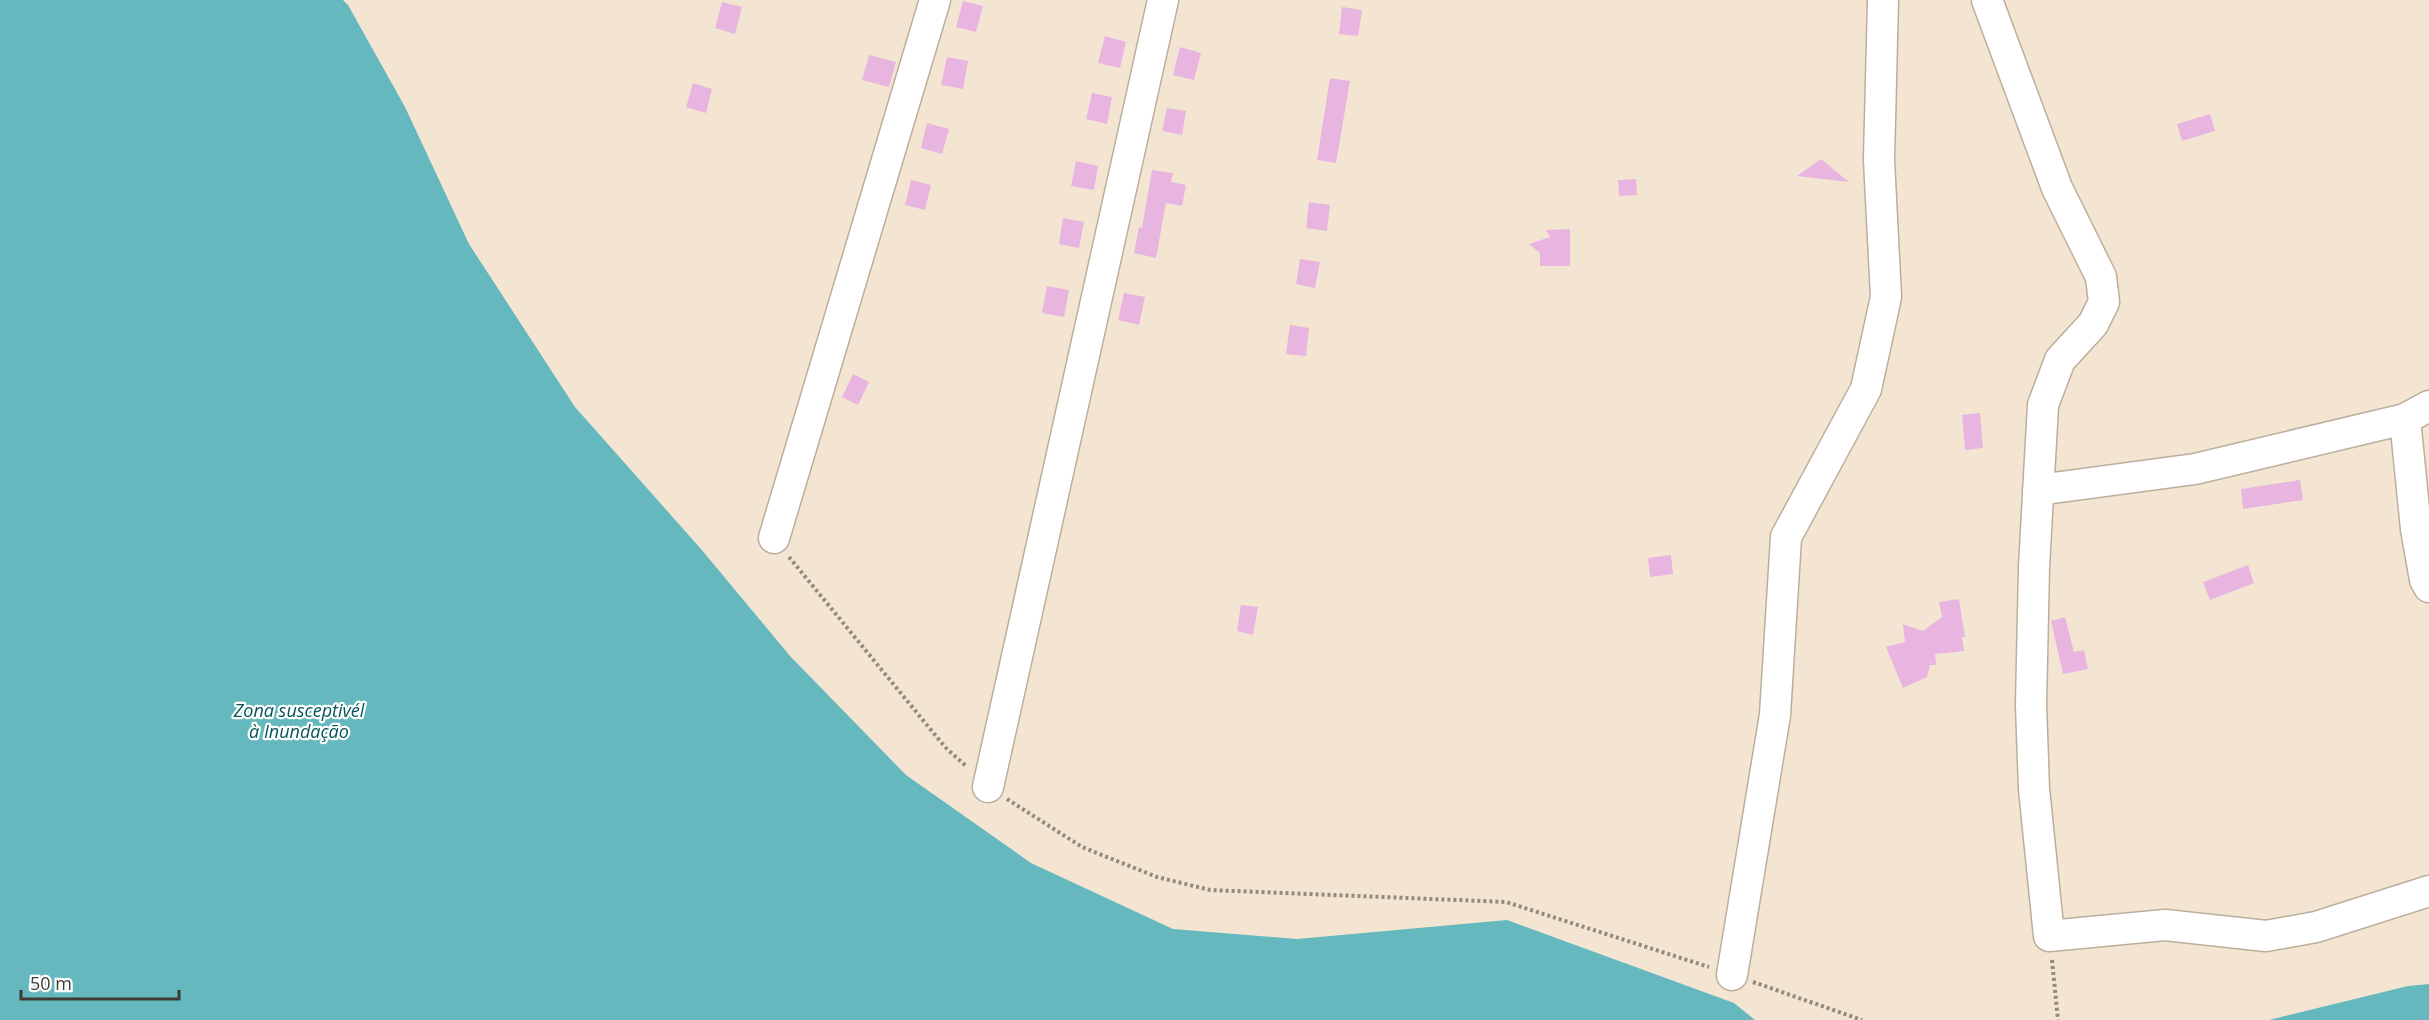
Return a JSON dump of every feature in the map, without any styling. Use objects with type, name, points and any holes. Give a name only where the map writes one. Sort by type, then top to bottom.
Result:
[{"type":"lane","points":[[774,538],[935,0]]},
{"type":"lane","points":[[988,787],[1163,0]]},
{"type":"lane","points":[[1732,975],[1775,715],[1786,537],[1866,389],[1886,297],[1879,160],[1883,0]]},
{"type":"lane","points":[[1987,0],[2057,188],[2101,277],[2104,302],[2093,324],[2060,360],[2043,405],[2031,705],[2034,789],[2049,936],[2165,925],[2266,936],[2316,927],[2429,891]]},
{"type":"lane","points":[[2038,490],[2195,469],[2417,413],[2416,529],[2429,587]]},
{"type":"path","points":[[774,538],[945,747],[988,787],[1082,847],[1156,877],[1210,890],[1506,902],[1732,975],[1862,1020]]},
{"type":"path","points":[[2049,936],[2058,1020]]},
{"type":"water","name":"Zona susceptivél à Inundação","points":[[0,0],[343,0],[348,5],[405,107],[469,244],[575,407],[701,549],[790,656],[906,775],[1031,863],[1173,929],[1297,939],[1507,920],[1734,1003],[1755,1020],[0,1020]]},
{"type":"water","points":[[2429,984],[2429,1020],[2269,1020],[2408,986]]},
{"type":"building","points":[[963,1],[983,6],[976,32],[956,27]]},
{"type":"building","points":[[722,2],[742,7],[735,34],[715,28]]},
{"type":"building","points":[[1342,7],[1362,10],[1358,36],[1339,34]]},
{"type":"building","points":[[1105,36],[1126,42],[1120,68],[1098,63]]},
{"type":"building","points":[[1180,47],[1201,53],[1194,80],[1173,75]]},
{"type":"building","points":[[869,55],[896,62],[889,87],[862,80]]},
{"type":"building","points":[[947,57],[968,61],[963,89],[941,85]]},
{"type":"building","points":[[1330,78],[1350,81],[1336,163],[1317,160]]},
{"type":"building","points":[[693,83],[712,89],[706,113],[686,107]]},
{"type":"building","points":[[1092,93],[1112,97],[1107,124],[1086,119]]},
{"type":"building","points":[[1167,108],[1186,111],[1182,135],[1162,131]]},
{"type":"building","points":[[2210,114],[2215,131],[2182,141],[2177,124]]},
{"type":"building","points":[[927,123],[949,129],[942,154],[921,148]]},
{"type":"building","points":[[1821,159],[1849,182],[1797,176]]},
{"type":"building","points":[[1076,161],[1098,166],[1094,190],[1071,186]]},
{"type":"building","points":[[1152,170],[1173,173],[1171,182],[1186,185],[1182,206],[1166,203],[1156,258],[1134,253],[1139,227],[1142,228]]},
{"type":"building","points":[[1636,179],[1637,195],[1619,196],[1618,180]]},
{"type":"building","points":[[911,180],[931,185],[925,210],[905,205]]},
{"type":"building","points":[[1309,202],[1330,205],[1327,231],[1306,228]]},
{"type":"building","points":[[1063,218],[1084,222],[1079,248],[1059,244]]},
{"type":"building","points":[[1570,229],[1570,266],[1540,266],[1540,253],[1529,244],[1550,237],[1546,230]]},
{"type":"building","points":[[1300,259],[1320,262],[1315,288],[1296,284]]},
{"type":"building","points":[[1047,286],[1069,290],[1064,317],[1042,313]]},
{"type":"building","points":[[1124,293],[1145,297],[1139,325],[1118,320]]},
{"type":"building","points":[[1290,325],[1309,328],[1306,356],[1286,354]]},
{"type":"building","points":[[853,374],[869,382],[858,405],[842,397]]},
{"type":"building","points":[[1980,413],[1983,448],[1965,450],[1962,415]]},
{"type":"building","points":[[2300,480],[2303,500],[2243,509],[2241,489]]},
{"type":"building","points":[[1671,555],[1673,574],[1650,577],[1648,558]]},
{"type":"building","points":[[2248,565],[2254,583],[2210,600],[2203,582]]},
{"type":"building","points":[[1959,599],[1965,637],[1962,637],[1964,651],[1935,654],[1936,665],[1930,665],[1927,677],[1903,688],[1886,647],[1905,642],[1903,624],[1923,631],[1942,617],[1939,602]]},
{"type":"building","points":[[1241,605],[1258,607],[1253,635],[1237,631]]},
{"type":"building","points":[[2065,617],[2074,652],[2084,650],[2088,669],[2063,674],[2051,621]]}]
